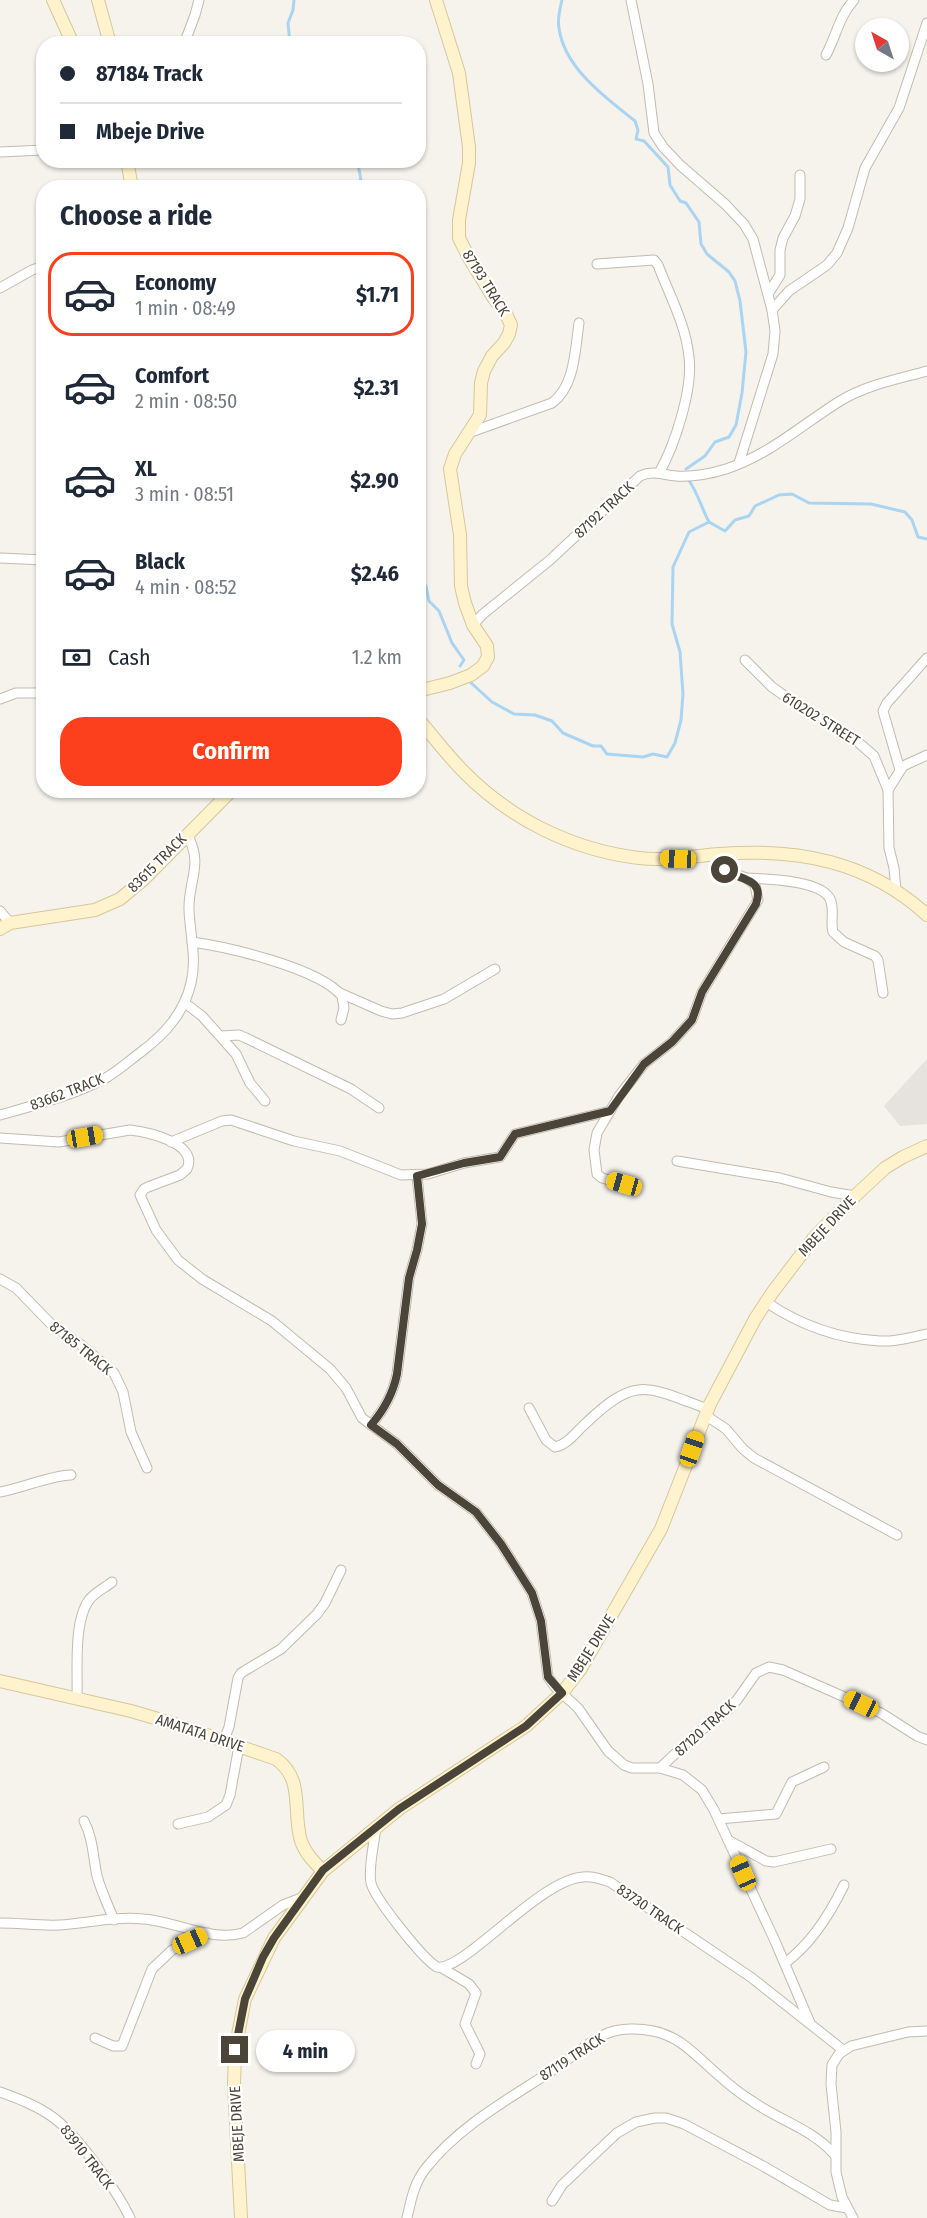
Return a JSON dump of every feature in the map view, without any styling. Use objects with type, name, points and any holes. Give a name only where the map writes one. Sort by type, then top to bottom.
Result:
[{"type":"street","points":[[53,0],[69,36]]},
{"type":"street","points":[[98,0],[108,36]]},
{"type":"street","points":[[187,36],[199,0]]},
{"type":"street","name":"87193 TRACK","points":[[435,0],[459,73],[469,147],[470,163],[459,220],[459,237],[468,256],[511,325],[509,334],[484,371],[481,383],[480,415],[455,454],[450,469],[460,535],[461,586],[473,625]]},
{"type":"street","points":[[631,0],[648,84],[654,133],[663,147],[680,165],[725,204],[744,224],[753,239],[772,310],[776,331],[773,354],[739,463]]},
{"type":"street","points":[[826,55],[842,15],[854,0]]},
{"type":"street","points":[[772,310],[789,291],[827,265],[837,253],[848,228],[865,168],[899,108],[927,23]]},
{"type":"street","points":[[0,152],[36,150]]},
{"type":"street","points":[[768,294],[780,275],[780,250],[800,199],[800,175]]},
{"type":"street","points":[[597,264],[654,260],[658,265],[685,337],[690,367],[682,410],[674,441],[659,473]]},
{"type":"street","points":[[0,288],[36,269]]},
{"type":"street","points":[[471,432],[552,403],[561,396],[570,380],[579,323]]},
{"type":"street","name":"87192 TRACK","points":[[473,625],[483,614],[550,560],[645,474],[659,473],[676,476],[707,474],[739,463],[785,440],[840,401],[860,390],[927,372]]},
{"type":"street","points":[[0,558],[36,560]]},
{"type":"street","points":[[426,689],[461,680],[476,672],[484,663],[488,657],[487,646],[473,625]]},
{"type":"street","points":[[900,770],[883,711],[927,658]]},
{"type":"street","name":"610202 STREET","points":[[745,660],[758,675],[787,698],[851,736],[874,756],[888,790],[889,840],[896,891]]},
{"type":"street","points":[[0,699],[16,693],[36,693]]},
{"type":"street","points":[[426,728],[461,770],[482,789],[519,816],[567,840],[639,858],[678,859],[717,854],[764,852],[813,857],[861,872],[896,891],[927,915]]},
{"type":"street","points":[[888,790],[907,763],[927,755]]},
{"type":"street","points":[[915,760],[927,763]]},
{"type":"street","name":"83615 TRACK","points":[[5,926],[77,913],[110,904],[127,894],[144,879],[224,798]]},
{"type":"street","name":"83662 TRACK","points":[[0,1115],[45,1103],[105,1078],[149,1046],[176,1020],[191,982],[194,960],[189,898],[195,878],[195,863],[193,847],[187,834]]},
{"type":"street","points":[[717,854],[725,870],[746,878],[787,881],[813,887],[826,894],[831,904],[833,932],[843,942],[878,960],[883,993]]},
{"type":"street","points":[[624,1184],[602,1178],[596,1169],[597,1133],[644,1064],[672,1042],[692,1020],[702,992],[756,904],[758,891],[755,885],[746,878]]},
{"type":"street","points":[[0,911],[5,926]]},
{"type":"street","points":[[192,942],[238,950],[282,963],[340,993],[392,1014],[402,1014],[444,999],[495,969]]},
{"type":"street","points":[[340,993],[344,1008],[341,1020]]},
{"type":"street","points":[[185,1002],[221,1036],[240,1060],[250,1083],[265,1101]]},
{"type":"street","points":[[221,1036],[239,1035],[246,1038],[351,1089],[379,1108]]},
{"type":"street","points":[[171,1142],[222,1121],[231,1120],[294,1140],[340,1151],[401,1175],[417,1176],[464,1163],[500,1157],[515,1134],[610,1111]]},
{"type":"street","points":[[0,1137],[49,1142],[130,1130],[140,1131],[171,1142],[188,1154],[187,1169],[180,1175],[144,1189],[140,1196],[163,1243],[189,1270],[272,1321],[330,1369],[346,1388],[362,1418],[397,1444],[438,1485],[476,1512],[501,1544],[532,1593],[541,1621],[548,1677],[578,1708],[608,1752],[624,1765],[632,1768],[660,1768],[675,1771],[694,1782],[702,1790],[719,1819],[785,1963],[810,2024]]},
{"type":"street","name":"MBEJE DRIVE","points":[[242,2218],[234,2085],[235,2050],[245,1999],[274,1938],[323,1870],[429,1788],[526,1726],[562,1693],[580,1670],[661,1529],[707,1412],[766,1302],[813,1239],[855,1196],[885,1168],[927,1146]]},
{"type":"street","points":[[677,1161],[780,1178],[855,1196]]},
{"type":"street","points":[[371,1425],[394,1388],[397,1374],[409,1278],[422,1224],[417,1176]]},
{"type":"street","name":"87185 TRACK","points":[[0,1279],[16,1288],[52,1325],[80,1344],[114,1373],[123,1392],[131,1432],[147,1468]]},
{"type":"street","points":[[766,1302],[786,1316],[825,1332],[881,1341],[927,1334]]},
{"type":"street","points":[[529,1408],[546,1440],[555,1447],[566,1442],[612,1400],[636,1389],[656,1391],[707,1412],[754,1458],[897,1535]]},
{"type":"street","points":[[0,1492],[19,1489],[53,1477],[71,1475]]},
{"type":"street","points":[[224,1740],[241,1673],[281,1648],[317,1614],[341,1570]]},
{"type":"street","points":[[77,1698],[81,1620],[89,1600],[112,1582]]},
{"type":"street","name":"87120 TRACK","points":[[660,1768],[694,1736],[728,1710],[756,1673],[769,1668],[783,1670],[881,1713],[927,1740]]},
{"type":"street","name":"AMATATA DRIVE","points":[[0,1681],[131,1711],[276,1759],[288,1770],[295,1785],[301,1841],[311,1858],[323,1870]]},
{"type":"street","points":[[178,1824],[208,1817],[226,1805],[240,1746]]},
{"type":"street","points":[[719,1819],[776,1814],[792,1782],[824,1767]]},
{"type":"street","points":[[84,1821],[90,1833],[103,1897],[114,1920]]},
{"type":"street","points":[[376,1828],[371,1880],[375,1893],[432,1964],[469,1984],[476,1993],[465,2024],[480,2054],[476,2064]]},
{"type":"street","points":[[728,1840],[766,1861],[774,1862],[831,1849]]},
{"type":"street","name":"83730 TRACK","points":[[442,1968],[466,1954],[543,1893],[570,1879],[583,1876],[597,1878],[610,1882],[742,1971],[843,2050]]},
{"type":"street","points":[[785,1963],[801,1950],[812,1936],[844,1885]]},
{"type":"street","points":[[0,1923],[57,1925],[126,1917],[147,1919],[226,1936],[243,1933],[283,1905],[304,1897]]},
{"type":"street","points":[[94,2038],[113,2046],[122,2046],[152,1969],[172,1950],[208,1933]]},
{"type":"street","name":"87119 TRACK","points":[[407,2218],[419,2177],[457,2136],[477,2119],[586,2046],[609,2033],[622,2030],[652,2031],[678,2040],[746,2097],[812,2134],[835,2155]]},
{"type":"street","points":[[851,2214],[840,2187],[835,2155],[836,2132],[830,2073],[836,2058],[843,2050],[908,2032],[927,2033]]},
{"type":"street","name":"83910 TRACK","points":[[0,2092],[49,2114],[66,2128],[103,2176],[130,2218]]},
{"type":"street","points":[[552,2201],[562,2185],[617,2133],[636,2122],[666,2118],[684,2124],[830,2205],[864,2218]]},
{"type":"shaded area","points":[[927,1059],[927,1124],[900,1126],[884,1106]]},
{"type":"waterway","points":[[289,36],[288,23],[294,0]]},
{"type":"waterway","points":[[562,0],[558,25],[569,56],[588,81],[635,121],[638,130],[636,139],[644,141],[668,167],[670,185],[680,201],[686,203],[699,222],[701,244],[707,254],[729,272],[735,281],[740,301],[746,352],[736,425],[729,437],[715,442],[705,456],[686,469]]},
{"type":"waterway","points":[[359,168],[361,180]]},
{"type":"waterway","points":[[688,479],[709,522]]},
{"type":"waterway","points":[[469,681],[492,702],[514,714],[535,715],[552,721],[563,733],[593,746],[601,746],[607,754],[643,757],[653,754],[667,757],[675,743],[681,720],[683,694],[680,652],[672,624],[673,567],[689,532],[709,522],[725,531],[735,520],[749,516],[755,506],[779,495],[792,494],[809,503],[871,504],[905,512],[912,520],[918,537],[927,539]]},
{"type":"waterway","points":[[426,586],[429,601],[439,611],[452,643],[464,660],[460,666]]},
{"type":"route","points":[[235,2050],[245,1999],[263,1957],[323,1870],[399,1809],[510,1738],[555,1702],[562,1693],[548,1677],[541,1621],[532,1593],[501,1544],[476,1512],[438,1485],[397,1444],[371,1425],[380,1414],[394,1388],[397,1374],[409,1278],[422,1224],[417,1176],[464,1163],[495,1159],[503,1155],[515,1134],[610,1111],[644,1064],[672,1042],[692,1020],[712,973],[756,904],[758,891],[755,885],[746,878],[725,870]]}]
